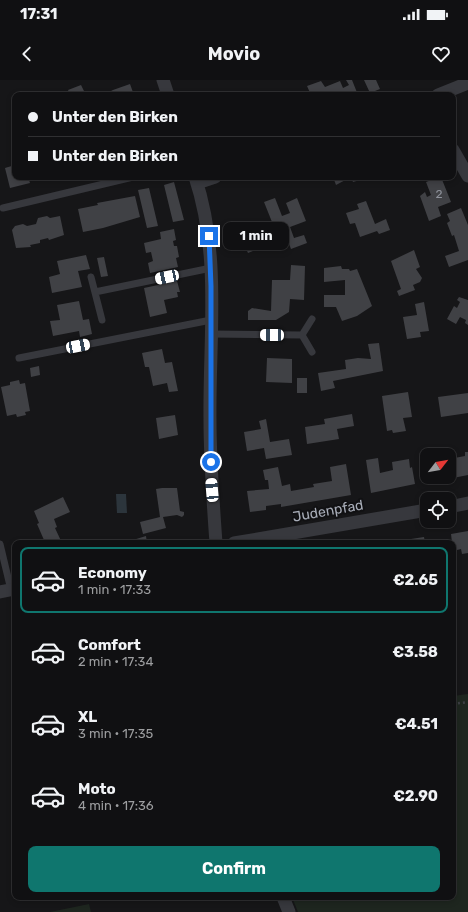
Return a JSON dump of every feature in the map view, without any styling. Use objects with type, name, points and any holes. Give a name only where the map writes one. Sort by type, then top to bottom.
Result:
[{"type":"street","points":[[163,80],[167,92]]},
{"type":"street","points":[[446,92],[468,84]]},
{"type":"street","points":[[456,155],[468,176]]},
{"type":"street","points":[[196,180],[209,236],[211,268],[211,469],[216,540]]},
{"type":"street","points":[[456,506],[468,503]]},
{"type":"street","name":"Judenpfad","points":[[252,540],[420,511]]},
{"type":"street","points":[[284,900],[289,912]]},
{"type":"lane","points":[[3,208],[120,180]]},
{"type":"lane","points":[[95,292],[211,268]]},
{"type":"lane","points":[[91,277],[102,320]]},
{"type":"lane","points":[[302,335],[312,319]]},
{"type":"lane","points":[[19,358],[211,320]]},
{"type":"lane","points":[[211,334],[302,335]]},
{"type":"lane","points":[[302,335],[312,352]]},
{"type":"lane","points":[[0,544],[9,590]]},
{"type":"path","points":[[456,704],[468,702]]},
{"type":"shaded area","points":[[116,494],[126,494],[127,513],[117,513]]},
{"type":"shaded area","points":[[468,694],[468,912],[298,912],[293,900],[456,900],[456,696]]},
{"type":"shaded area","points":[[89,904],[91,912],[50,912]]},
{"type":"building","points":[[346,80],[352,80],[357,92],[310,92],[307,86],[321,81],[325,87],[340,81],[343,88],[349,85]]},
{"type":"building","points":[[364,80],[376,80],[380,89],[370,92]]},
{"type":"building","points":[[130,84],[133,92],[109,92]]},
{"type":"building","points":[[81,85],[84,92],[69,92],[68,90]]},
{"type":"building","points":[[12,166],[12,180],[29,180],[30,183],[10,188],[5,168]]},
{"type":"building","points":[[334,180],[345,180],[336,185]]},
{"type":"building","points":[[431,180],[442,180],[451,202],[438,207],[441,216],[429,221],[420,196],[425,192],[427,197],[431,195],[426,182]]},
{"type":"building","points":[[174,182],[184,220],[173,222],[164,185]]},
{"type":"building","points":[[149,188],[158,226],[147,228],[138,190]]},
{"type":"building","points":[[135,196],[140,217],[103,228],[83,232],[78,209],[98,205],[97,203]]},
{"type":"building","points":[[275,198],[282,216],[290,213],[286,203],[297,198],[306,221],[290,227],[294,238],[304,235],[307,243],[291,249],[288,241],[273,247],[272,243],[248,253],[244,244],[250,242],[252,246],[259,243],[258,239],[276,232],[264,202]]},
{"type":"building","points":[[366,201],[375,224],[386,219],[390,230],[379,234],[377,231],[360,237],[355,223],[350,224],[346,213],[359,209],[357,204]]},
{"type":"building","points":[[461,208],[468,225],[468,260],[449,267],[445,256],[459,251],[454,235],[452,236],[447,223],[450,221],[447,214]]},
{"type":"building","points":[[47,216],[50,218],[60,216],[64,235],[49,240],[48,238],[40,240],[40,243],[30,245],[31,247],[16,248],[12,230],[15,226],[23,224],[27,226],[36,224],[38,218]]},
{"type":"building","points":[[174,229],[176,240],[173,241],[174,246],[177,246],[179,257],[176,258],[178,267],[150,273],[148,263],[153,261],[151,252],[146,253],[144,243],[161,239],[160,232]]},
{"type":"building","points":[[414,250],[420,267],[416,269],[422,278],[420,282],[413,285],[415,290],[399,296],[397,291],[401,289],[391,261]]},
{"type":"building","points":[[86,255],[90,269],[78,271],[82,287],[52,293],[49,277],[60,274],[57,261]]},
{"type":"building","points":[[104,257],[108,276],[101,277],[97,258]]},
{"type":"building","points":[[291,265],[305,266],[304,300],[290,299],[289,312],[276,320],[248,320],[248,311],[252,308],[271,311],[272,280],[290,280]]},
{"type":"building","points":[[341,266],[342,269],[349,269],[350,271],[357,269],[372,306],[357,316],[342,321],[336,307],[324,307],[324,295],[345,295],[345,280],[324,282],[324,268]]},
{"type":"building","points":[[177,281],[180,292],[177,292],[178,297],[164,300],[167,313],[150,317],[144,288]]},
{"type":"building","points":[[459,297],[468,300],[468,325],[465,323],[466,320],[460,317],[456,324],[447,319],[454,306],[457,308],[460,302],[457,300]]},
{"type":"building","points":[[79,301],[83,320],[89,319],[92,334],[80,337],[79,331],[53,336],[50,321],[60,320],[57,305]]},
{"type":"building","points":[[424,302],[429,331],[420,332],[421,337],[407,339],[403,317],[417,315],[415,304]]},
{"type":"building","points":[[379,343],[383,371],[333,381],[335,388],[321,391],[318,373],[346,369],[345,360],[358,358],[371,359],[368,344]]},
{"type":"building","points":[[162,349],[165,363],[172,362],[178,391],[169,392],[167,383],[153,386],[149,367],[145,367],[142,353]]},
{"type":"building","points":[[267,358],[292,359],[292,383],[266,382]]},
{"type":"building","points":[[39,366],[40,375],[31,377],[30,368]]},
{"type":"building","points":[[297,378],[307,378],[307,393],[297,393]]},
{"type":"building","points":[[19,380],[20,384],[25,383],[30,411],[25,412],[26,415],[17,417],[16,414],[7,416],[1,387],[10,385],[10,382]]},
{"type":"building","points":[[408,392],[412,417],[403,418],[406,431],[393,433],[392,430],[387,431],[382,396]]},
{"type":"building","points":[[468,393],[468,413],[441,417],[438,397]]},
{"type":"building","points":[[352,414],[354,426],[337,429],[339,439],[307,444],[305,427],[325,424],[324,419]]},
{"type":"building","points":[[175,415],[178,435],[159,439],[156,418]]},
{"type":"building","points":[[266,419],[270,442],[289,439],[292,455],[266,459],[264,448],[247,451],[244,432],[261,429],[259,421]]},
{"type":"building","points":[[465,452],[468,452],[468,475],[456,477],[456,458],[465,456]]},
{"type":"building","points":[[378,458],[380,473],[393,470],[392,462],[409,459],[415,484],[371,493],[366,460]]},
{"type":"building","points":[[346,464],[351,495],[281,507],[281,504],[266,506],[266,510],[250,512],[247,491],[269,489],[268,480],[265,480],[263,470],[278,467],[282,486],[290,484],[291,491],[314,487],[313,484],[332,481],[330,467]]},
{"type":"building","points":[[177,488],[180,511],[184,512],[184,515],[182,517],[177,515],[163,517],[166,528],[143,534],[140,522],[160,517],[156,489]]},
{"type":"building","points":[[63,497],[70,512],[54,519],[57,527],[55,528],[61,540],[44,540],[37,524],[39,523],[34,511]]},
{"type":"building","points":[[468,531],[468,553],[462,554],[461,549],[456,550],[456,540],[452,540],[451,534]]},
{"type":"building","points":[[146,536],[147,540],[133,540]]},
{"type":"building","points":[[424,537],[424,540],[411,540]]},
{"type":"route","points":[[209,236],[211,268],[211,462]]}]
